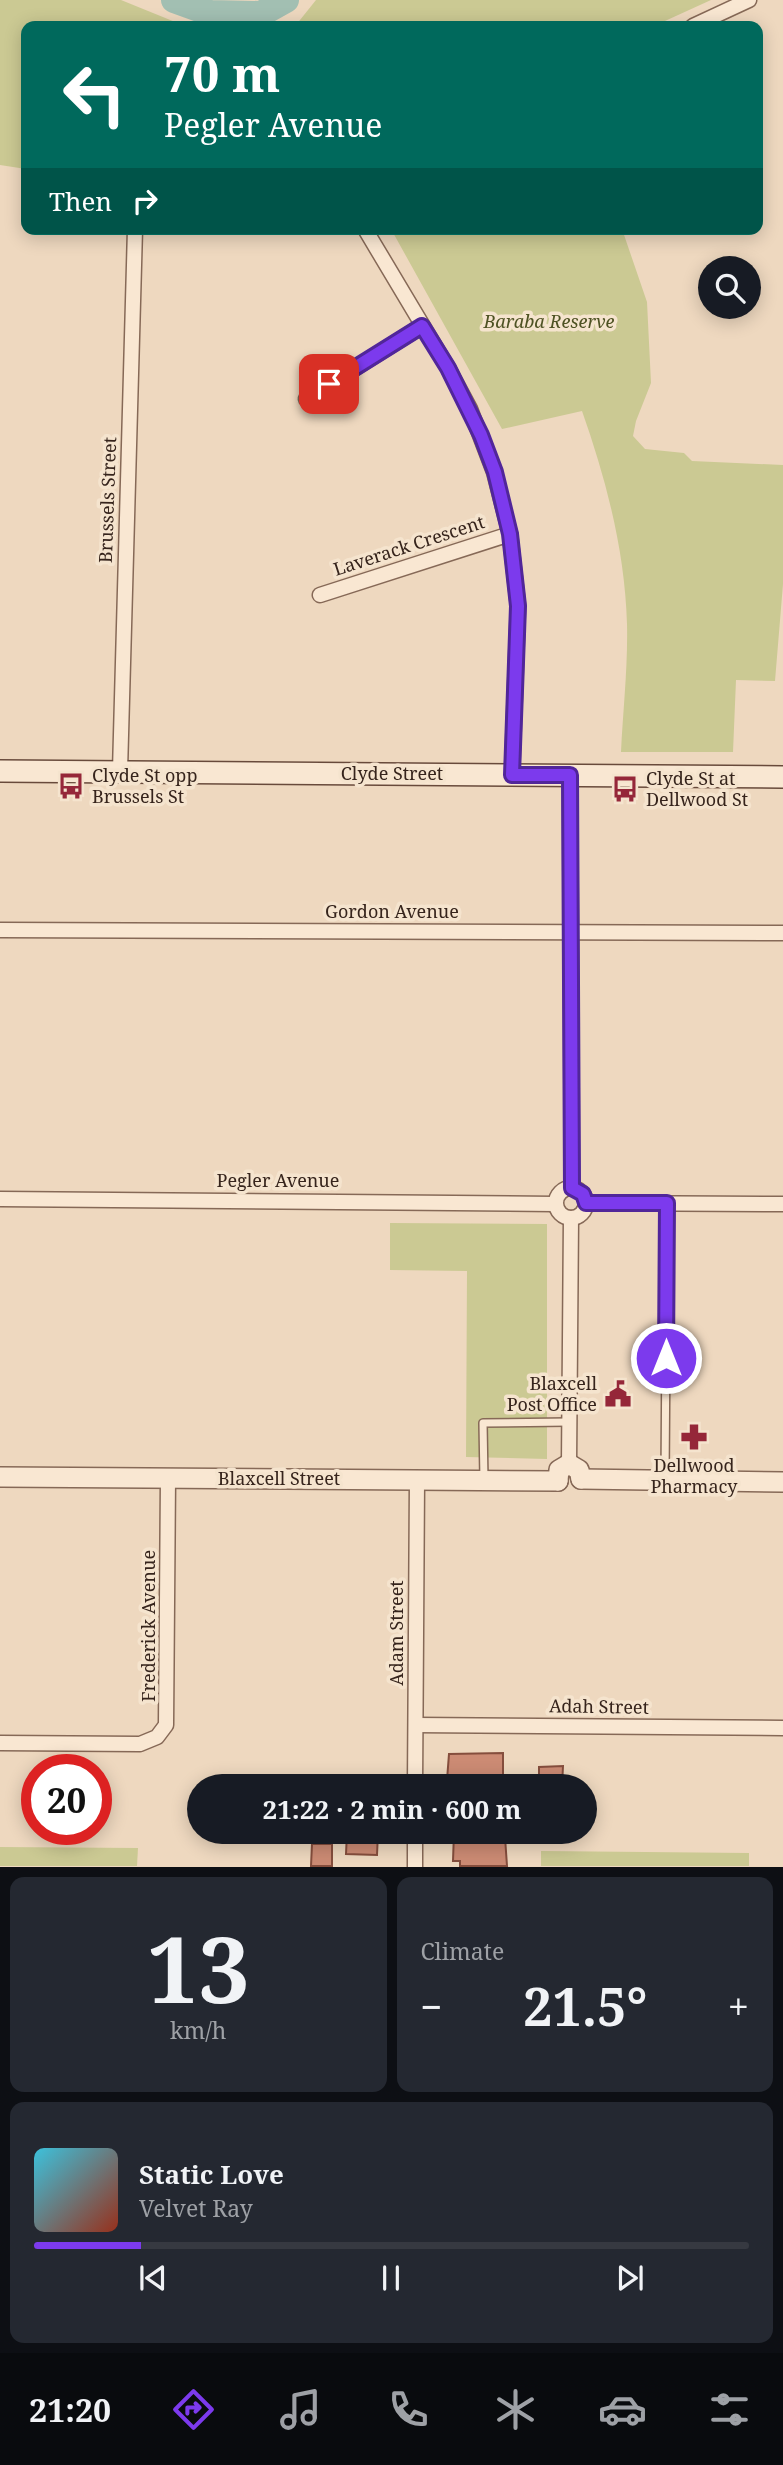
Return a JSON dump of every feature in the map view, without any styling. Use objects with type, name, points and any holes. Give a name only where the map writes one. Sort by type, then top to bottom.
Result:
[{"type":"main road","name":"Clyde Street","points":[[0,771],[783,777]]},
{"type":"street","points":[[704,21],[749,0]]},
{"type":"street","name":"Brussels Street","points":[[120,771],[135,235]]},
{"type":"street","points":[[369,235],[448,368],[478,426],[495,472],[510,534],[518,606],[512,775]]},
{"type":"street","points":[[306,399],[422,326]]},
{"type":"street","name":"Laverack Crescent","points":[[320,595],[510,534]]},
{"type":"street","points":[[570,775],[572,1188]]},
{"type":"street","name":"Gordon Avenue","points":[[0,930],[783,933]]},
{"type":"street","points":[[572,1188],[583,1194],[586,1203],[584,1211],[571,1219],[559,1213],[555,1203],[562,1191],[572,1188]]},
{"type":"street","name":"Pegler Avenue","points":[[0,1199],[555,1203]]},
{"type":"street","points":[[586,1203],[783,1204]]},
{"type":"street","points":[[571,1219],[570,1422],[575,1471],[665,1480],[783,1482]]},
{"type":"street","name":"Blaxcell Street","points":[[0,1477],[558,1481],[570,1488],[576,1486],[575,1471]]},
{"type":"street","name":"Frederick Avenue","points":[[0,1743],[140,1744],[157,1737],[166,1725],[168,1479]]},
{"type":"street","name":"Adam Street","points":[[415,1774],[417,1480]]},
{"type":"street","name":"Adah Street","points":[[416,1725],[783,1728]]},
{"type":"street","points":[[415,1844],[415,1867]]},
{"type":"lane","points":[[665,1480],[667,1203]]},
{"type":"lane","points":[[484,1480],[484,1423],[570,1422]]},
{"type":"green space","points":[[0,0],[121,0],[173,21],[21,21],[21,168],[0,165]]},
{"type":"green space","points":[[316,0],[711,0],[665,21],[299,21]]},
{"type":"green space","name":"Baraba Reserve","points":[[394,235],[624,235],[647,302],[651,383],[633,436],[645,449],[684,453],[692,461],[783,465],[783,584],[775,681],[736,680],[733,752],[621,752],[627,640],[622,569],[613,516],[582,411],[502,429]]},
{"type":"green space","points":[[390,1223],[547,1224],[547,1459],[466,1457],[467,1271],[390,1270]]},
{"type":"green space","points":[[0,1847],[138,1848],[137,1866],[0,1866]]},
{"type":"green space","points":[[541,1851],[749,1853],[749,1866],[541,1866]]},
{"type":"building","points":[[503,1753],[503,1774],[447,1774],[449,1754]]},
{"type":"building","points":[[563,1766],[563,1774],[539,1774],[539,1767]]},
{"type":"building","points":[[312,1844],[332,1844],[332,1866],[311,1866]]},
{"type":"building","points":[[346,1844],[377,1844],[377,1855],[346,1854]]},
{"type":"building","points":[[454,1844],[505,1844],[507,1866],[460,1866],[460,1861],[453,1861]]},
{"type":"waterway","points":[[174,0],[210,13],[261,14],[286,0]]},
{"type":"place","name":"Clyde St opp Brussels St","points":[[71,786]]},
{"type":"place","name":"Clyde St at Dellwood St","points":[[625,789]]},
{"type":"place","name":"Blaxcell Post Office","points":[[618,1394]]},
{"type":"place","name":"Dellwood Pharmacy","points":[[694,1437]]},
{"type":"route","points":[[329,384],[422,326],[470,408],[495,472],[513,551],[518,606],[512,775],[570,775],[572,1188],[583,1194],[586,1203],[667,1203],[666,1358]]}]
